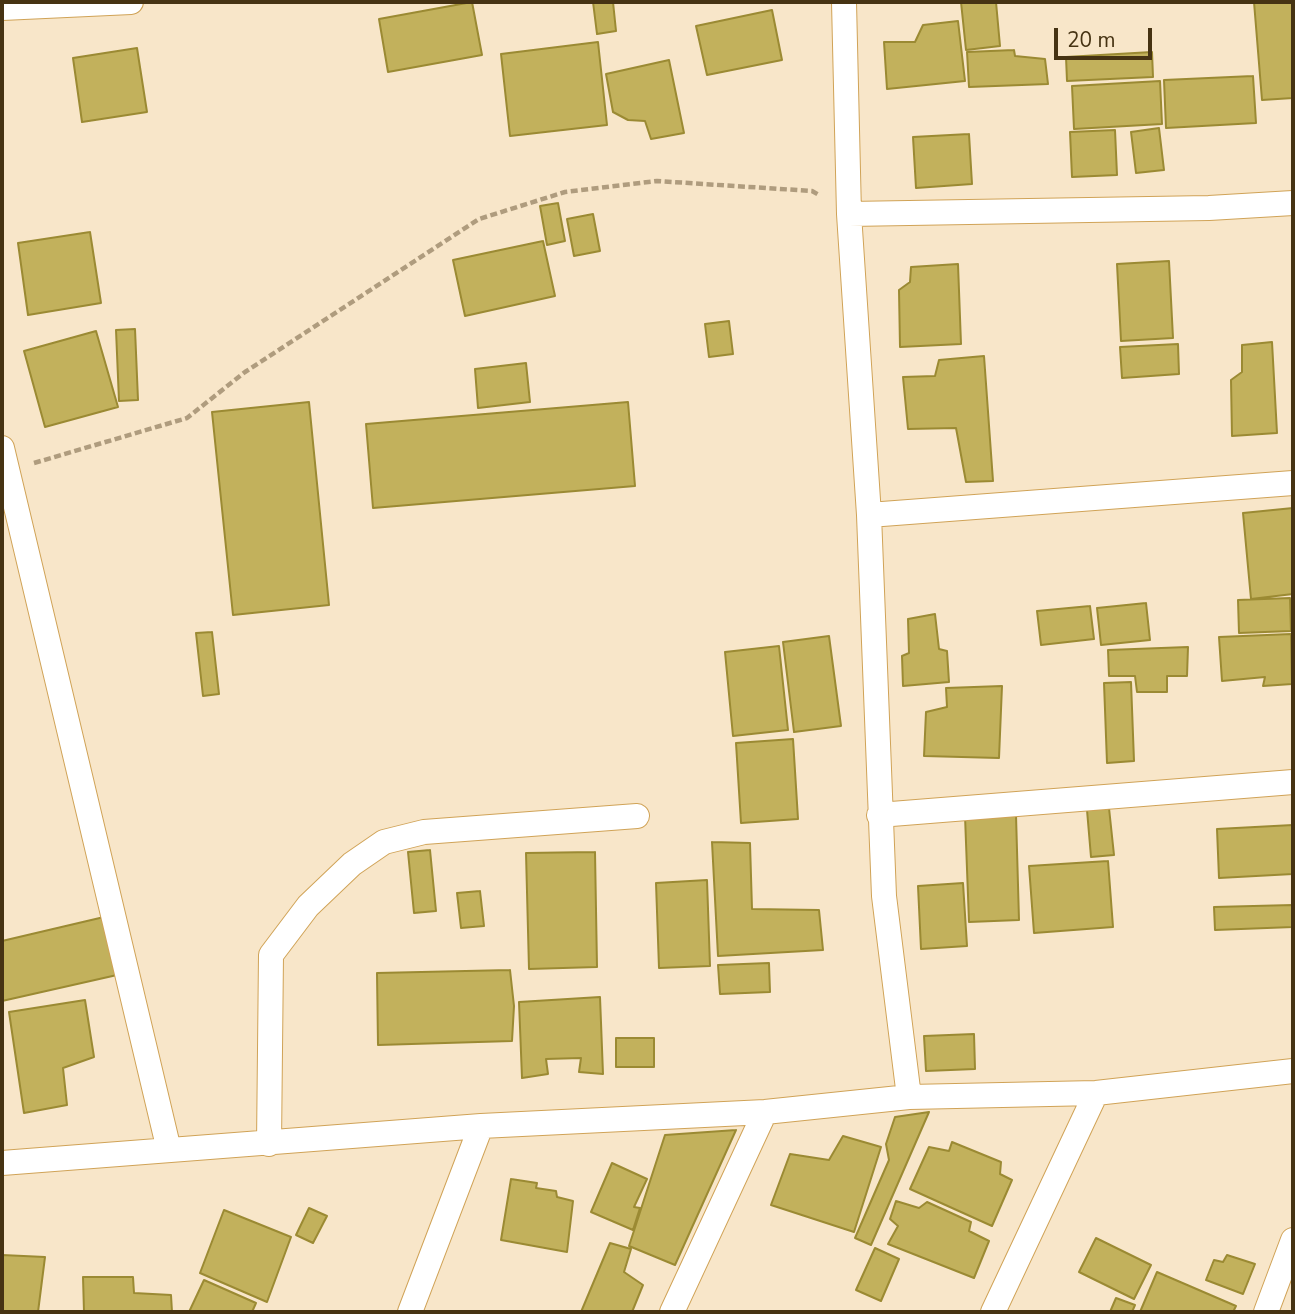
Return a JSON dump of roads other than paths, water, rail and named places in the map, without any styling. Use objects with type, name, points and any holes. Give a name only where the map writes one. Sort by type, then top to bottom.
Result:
[{"type":"street","points":[[2,8],[131,2]]},
{"type":"street","points":[[844,2],[849,214],[869,515],[879,815],[884,896],[909,1097]]},
{"type":"street","points":[[849,214],[1209,208],[1293,203]]},
{"type":"street","points":[[5,459],[169,1150]]},
{"type":"street","points":[[869,515],[1293,483]]},
{"type":"street","points":[[879,815],[1293,782]]},
{"type":"street","points":[[270,1144],[271,955],[307,906],[352,864],[384,842],[424,832],[637,816]]},
{"type":"street","points":[[2,1163],[481,1126],[765,1112],[909,1097],[1096,1093],[1293,1070]]},
{"type":"street","points":[[993,1312],[1096,1093]]},
{"type":"street","points":[[672,1312],[765,1112]]},
{"type":"street","points":[[410,1312],[481,1126]]},
{"type":"street","points":[[1266,1312],[1293,1240]]}]
